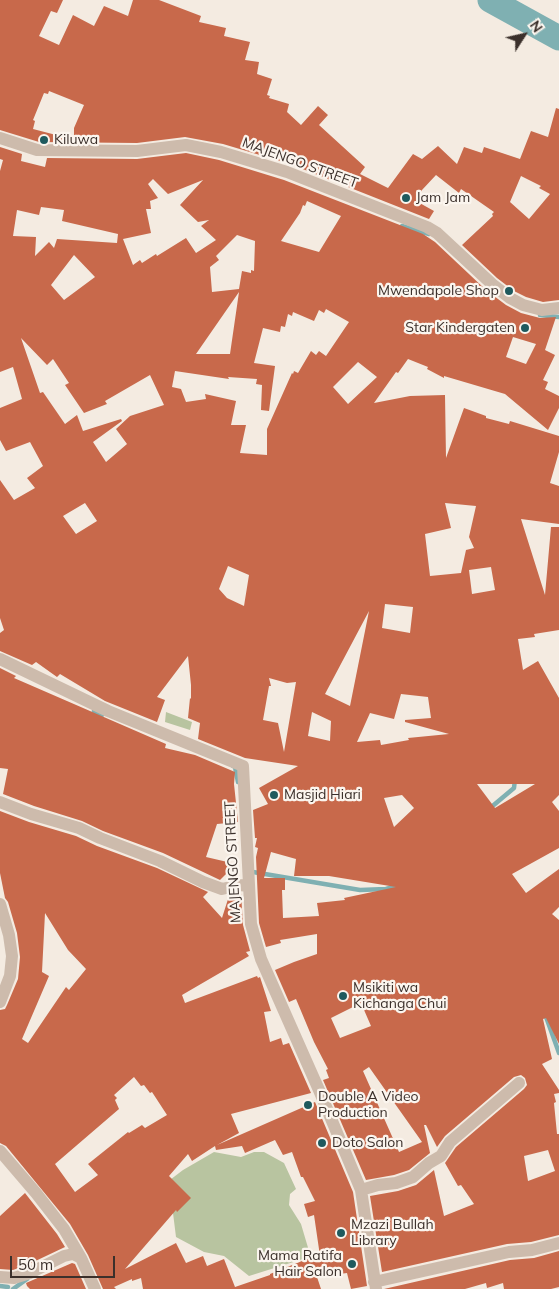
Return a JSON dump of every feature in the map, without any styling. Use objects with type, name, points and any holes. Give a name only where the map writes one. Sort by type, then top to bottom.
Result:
[{"type":"street","name":"MAJENGO STREET","points":[[0,138],[37,150],[137,151],[186,145],[221,152],[287,172],[437,233],[492,284],[523,305],[542,310],[559,308]]},
{"type":"street","name":"MAJENGO STREET","points":[[0,659],[108,711],[243,766],[251,924],[260,959],[319,1090],[361,1190],[375,1286]]},
{"type":"street","points":[[0,802],[31,814],[79,828],[222,889],[239,885],[249,886]]},
{"type":"street","points":[[0,904],[9,935],[12,956],[10,976],[0,1002]]},
{"type":"street","points":[[361,1190],[378,1185],[396,1183],[413,1176],[441,1156],[450,1142],[520,1083]]},
{"type":"street","points":[[0,1152],[64,1229],[81,1258],[95,1289]]},
{"type":"street","points":[[375,1286],[509,1252],[532,1250],[559,1243]]},
{"type":"street","points":[[0,1276],[12,1283],[64,1256],[73,1254],[81,1258]]},
{"type":"green space","points":[[166,712],[192,722],[190,730],[165,722]]},
{"type":"green space","points":[[214,1152],[241,1157],[254,1152],[264,1152],[284,1163],[296,1189],[290,1194],[289,1205],[301,1224],[309,1251],[303,1259],[249,1276],[224,1256],[204,1252],[176,1237],[173,1213],[162,1186],[183,1170]]},
{"type":"building","points":[[0,0],[63,0],[57,13],[51,11],[39,36],[59,45],[73,15],[94,26],[104,6],[128,16],[133,0],[159,0],[201,16],[199,22],[226,28],[224,36],[250,42],[245,60],[259,62],[257,74],[272,79],[267,95],[270,96],[269,98],[289,104],[287,112],[301,125],[318,106],[328,115],[319,125],[365,167],[360,174],[388,188],[413,154],[422,159],[438,146],[457,164],[464,147],[482,153],[484,147],[520,159],[531,131],[548,137],[556,108],[559,109],[559,300],[543,302],[514,291],[497,278],[462,245],[493,216],[494,212],[461,189],[459,193],[436,175],[422,190],[416,201],[434,211],[429,219],[290,164],[223,144],[185,137],[137,143],[39,142],[0,130]],"holes":[[[49,91],[84,105],[74,128],[74,138],[33,129],[35,121],[33,120],[44,93],[48,94]],[[521,176],[541,186],[539,188],[550,194],[529,219],[510,202]]]},
{"type":"building","points":[[0,147],[22,154],[21,161],[45,167],[47,158],[137,159],[186,153],[219,160],[284,180],[423,234],[435,242],[486,290],[506,305],[521,313],[540,318],[556,317],[545,350],[555,355],[543,380],[548,382],[545,389],[559,396],[559,408],[548,430],[505,394],[444,376],[444,378],[427,369],[428,367],[408,359],[398,373],[396,372],[374,403],[410,396],[445,395],[446,458],[464,408],[486,416],[486,418],[509,424],[510,421],[559,436],[559,452],[550,483],[559,486],[559,524],[521,519],[545,595],[551,527],[559,527],[559,630],[534,634],[535,637],[518,639],[523,670],[538,661],[559,698],[559,795],[552,802],[559,811],[559,848],[512,874],[526,893],[559,869],[559,907],[552,914],[559,920],[559,1044],[546,1018],[543,1019],[552,1059],[542,1064],[559,1090],[559,1093],[554,1094],[556,1102],[554,1103],[557,1134],[559,1134],[559,1235],[531,1242],[507,1244],[382,1272],[370,1196],[398,1191],[416,1185],[434,1170],[444,1216],[474,1204],[461,1185],[458,1186],[445,1163],[456,1147],[524,1089],[527,1085],[525,1078],[521,1075],[514,1077],[445,1136],[437,1147],[426,1125],[424,1125],[430,1153],[409,1170],[366,1180],[323,1080],[329,1078],[326,1070],[328,1069],[314,1042],[296,999],[289,1002],[275,970],[317,954],[317,934],[280,940],[281,943],[266,947],[259,923],[256,857],[258,848],[255,847],[257,838],[255,838],[253,810],[268,804],[259,788],[298,766],[245,758],[198,739],[200,723],[188,718],[191,685],[188,656],[157,697],[165,700],[157,722],[105,701],[60,674],[57,677],[36,662],[32,665],[0,651],[0,633],[4,630],[0,618],[0,480],[14,500],[35,488],[27,478],[43,466],[30,442],[6,451],[0,440],[0,408],[22,399],[13,367],[0,372],[0,171],[3,160],[0,159]],"holes":[[[153,179],[168,194],[203,180],[180,205],[198,222],[209,220],[201,226],[216,240],[196,253],[186,238],[157,256],[156,254],[142,263],[140,260],[133,265],[123,239],[151,233],[146,209],[151,209],[150,201],[158,198],[148,184]],[[307,201],[341,216],[319,252],[281,241]],[[41,207],[64,210],[62,221],[118,234],[117,243],[57,239],[54,248],[49,242],[35,256],[36,237],[13,236],[17,210],[39,215]],[[237,235],[255,241],[254,271],[251,270],[251,273],[242,271],[239,289],[212,292],[210,267],[219,260],[216,256]],[[74,255],[95,277],[64,300],[51,285]],[[239,292],[230,354],[196,354]],[[326,309],[349,322],[326,356],[319,351],[316,355],[311,351],[298,373],[294,371],[292,373],[267,429],[267,455],[240,453],[246,425],[231,425],[236,401],[205,394],[206,399],[186,402],[181,389],[172,387],[175,371],[229,379],[228,377],[257,379],[256,384],[262,385],[261,410],[269,411],[275,366],[254,363],[263,328],[280,332],[281,326],[285,327],[288,314],[292,316],[293,312],[314,321],[319,310],[324,313]],[[513,337],[536,344],[526,364],[506,357]],[[21,338],[47,365],[53,359],[69,383],[65,385],[84,413],[107,404],[105,401],[150,375],[164,405],[130,416],[116,429],[127,444],[106,462],[93,442],[122,421],[121,419],[83,431],[77,415],[65,424],[43,392],[40,393]],[[358,362],[377,377],[348,404],[333,387]],[[85,503],[97,521],[76,534],[63,516]],[[445,503],[476,506],[469,537],[474,548],[466,550],[461,573],[430,576],[425,534],[451,528]],[[228,566],[249,575],[244,606],[227,598],[219,589]],[[491,567],[495,590],[472,594],[469,570]],[[385,604],[413,607],[410,633],[382,628]],[[369,611],[350,706],[325,694]],[[269,678],[287,683],[296,682],[284,752],[278,723],[263,720],[269,686],[271,686]],[[401,694],[428,697],[431,718],[405,720],[405,722],[449,734],[408,738],[409,740],[381,745],[380,740],[357,742],[370,713],[394,719]],[[312,712],[331,721],[330,741],[308,736]],[[477,784],[535,784],[495,808]],[[402,795],[414,808],[394,827],[384,798]],[[271,852],[296,859],[294,876],[329,876],[396,887],[344,898],[345,900],[317,903],[319,916],[283,918],[282,890],[285,890],[285,878],[264,878]],[[361,1003],[371,1026],[340,1038],[331,1018]],[[369,1067],[422,1142],[399,1152],[363,1071]],[[548,1150],[555,1171],[528,1181],[524,1156]]]},
{"type":"building","points":[[0,668],[16,676],[14,678],[166,744],[165,748],[195,755],[235,772],[234,784],[238,822],[217,824],[206,857],[236,864],[220,880],[163,853],[103,831],[82,821],[3,794],[8,769],[0,768]]},
{"type":"building","points":[[0,811],[76,836],[97,846],[157,868],[208,892],[203,897],[222,918],[229,896],[241,893],[243,925],[250,951],[246,952],[249,956],[182,995],[185,1003],[257,976],[258,978],[260,977],[271,1011],[264,1012],[270,1042],[281,1038],[283,1045],[289,1043],[311,1093],[231,1114],[239,1133],[217,1145],[315,1102],[353,1192],[367,1286],[351,1289],[347,1273],[317,1277],[321,1289],[143,1289],[141,1278],[132,1281],[132,1279],[114,1287],[116,1289],[103,1289],[88,1255],[70,1224],[6,1146],[0,1143],[0,1010],[5,1009],[18,979],[20,957],[17,933],[8,902],[5,898],[0,873]],"holes":[[[45,913],[68,950],[86,969],[69,990],[66,987],[28,1043],[22,1039],[49,976],[42,972]],[[134,1077],[141,1086],[144,1085],[150,1093],[152,1092],[167,1115],[145,1128],[142,1125],[128,1132],[88,1164],[98,1175],[75,1192],[55,1164],[119,1109],[115,1100],[117,1098],[114,1095]],[[275,1140],[283,1155],[292,1152],[301,1177],[303,1177],[315,1201],[304,1204],[308,1217],[314,1215],[320,1256],[307,1259],[270,1275],[235,1287],[224,1259],[207,1266],[203,1256],[186,1263],[176,1243],[125,1269],[176,1210],[177,1212],[191,1198],[169,1176],[188,1154],[192,1161],[215,1146],[216,1150],[242,1146],[245,1153]]]},
{"type":"building","points":[[25,1193],[65,1247],[13,1270],[0,1269],[0,1216]]},
{"type":"building","points":[[559,1251],[559,1287],[551,1289],[504,1289],[503,1283],[487,1288],[486,1283],[465,1289],[384,1289],[510,1260],[534,1258]]},
{"type":"building","points":[[72,1263],[75,1264],[86,1289],[30,1289],[27,1286],[26,1283]]},
{"type":"waterway","points":[[490,0],[559,38]]},
{"type":"waterway","points":[[402,226],[429,234]]},
{"type":"waterway","points":[[540,315],[559,317]]},
{"type":"waterway","points":[[94,711],[102,715]]},
{"type":"waterway","points":[[233,766],[235,767],[238,782]]},
{"type":"waterway","points":[[489,809],[514,788],[515,779]]},
{"type":"waterway","points":[[253,872],[360,890],[386,889],[400,885]]},
{"type":"waterway","points":[[545,1014],[559,1053]]},
{"type":"waterway","points":[[13,1289],[27,1279]]},
{"type":"waterway","points":[[0,1286],[8,1287]]},
{"type":"place","name":"Kiluwa","points":[[44,140]]},
{"type":"place","name":"Jam Jam","points":[[406,198]]},
{"type":"place","name":"Mwendapole Shop","points":[[509,291]]},
{"type":"place","name":"Star Kindergaten","points":[[525,328]]},
{"type":"place","name":"Masjid Hiari","points":[[274,795]]},
{"type":"place","name":"Msikiti wa Kichanga Chui","points":[[343,996]]},
{"type":"place","name":"Double A Video Production","points":[[308,1105]]},
{"type":"place","name":"Doto Salon","points":[[322,1143]]},
{"type":"place","name":"Mzazi Bullah Library","points":[[341,1233]]},
{"type":"place","name":"Mama Ratifa Hair Salon","points":[[352,1264]]}]
